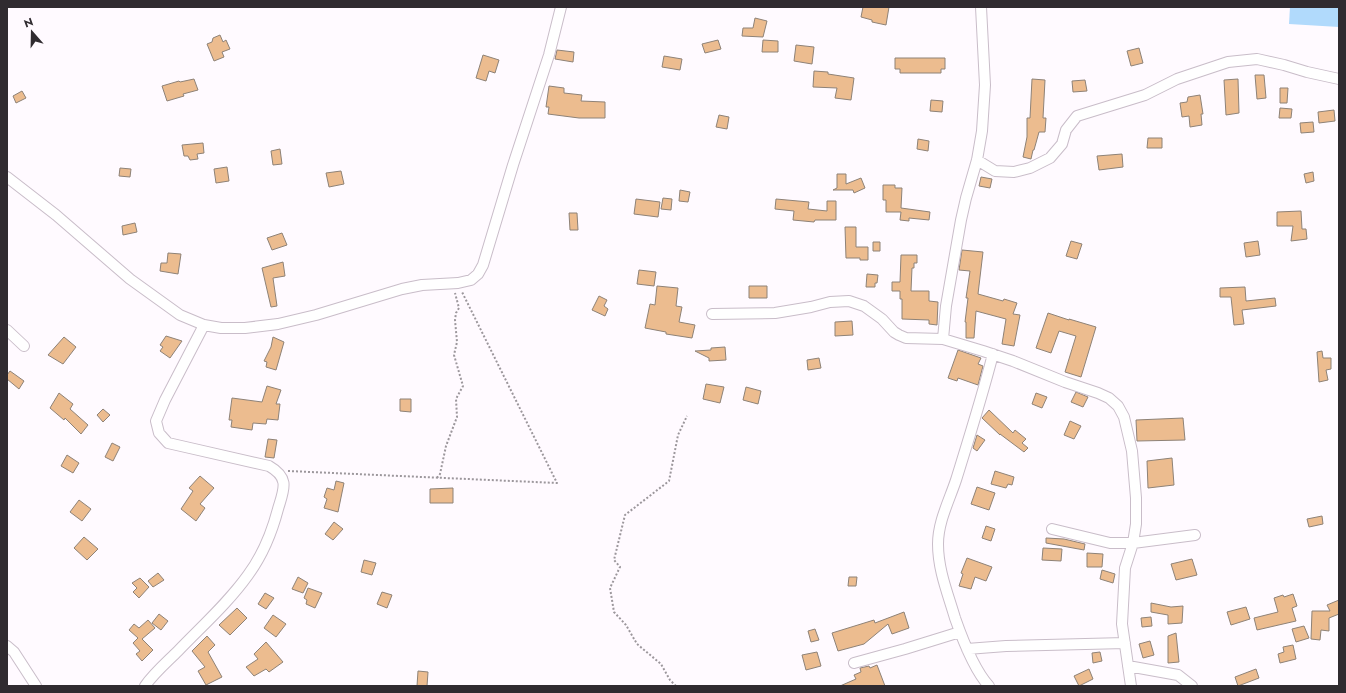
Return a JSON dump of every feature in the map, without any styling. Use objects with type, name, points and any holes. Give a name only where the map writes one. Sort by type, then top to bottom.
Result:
[{"type":"street","points":[[7,177],[56,214],[130,278],[180,315],[204,325],[227,328],[245,328],[278,324],[316,315],[402,289],[422,285],[458,283],[471,280],[478,274],[483,265],[513,165],[545,70],[561,7]]},
{"type":"street","points":[[943,339],[946,306],[961,220],[977,160],[982,131],[985,85],[981,7]]},
{"type":"street","points":[[977,160],[995,171],[1014,172],[1030,168],[1050,158],[1062,144],[1066,130],[1078,116],[1145,94],[1177,79],[1228,62],[1257,60],[1284,65],[1339,79]]},
{"type":"street","points":[[712,314],[775,313],[830,302],[849,301],[864,306],[882,319],[894,332],[906,338],[943,339],[992,354],[1109,398],[1118,406],[1124,417],[1132,451],[1136,524],[1133,543],[1125,568],[1122,624],[1131,686]]},
{"type":"street","points":[[145,686],[224,603],[249,574],[265,545],[276,518],[285,488],[282,476],[277,470],[269,466],[168,443],[159,433],[156,422],[165,400],[204,325]]},
{"type":"street","points":[[7,330],[24,346]]},
{"type":"street","points":[[986,685],[967,649],[960,632],[940,570],[938,544],[940,527],[979,407],[992,354]]},
{"type":"street","points":[[1052,529],[1110,543],[1133,543],[1195,535]]},
{"type":"street","points":[[854,663],[960,632]]},
{"type":"street","points":[[967,649],[1006,646],[1125,643]]},
{"type":"street","points":[[7,646],[14,652],[36,686]]},
{"type":"street","points":[[1128,666],[1178,675],[1192,686]]},
{"type":"path","points":[[437,478],[440,474],[446,446],[457,416],[456,399],[463,386],[454,355],[457,342],[455,320],[456,312],[459,308],[454,290],[458,283]]},
{"type":"path","points":[[277,470],[557,483],[458,283]]},
{"type":"path","points":[[676,686],[670,680],[661,664],[637,644],[626,625],[614,612],[610,588],[620,567],[614,560],[625,515],[669,482],[678,435],[687,416]]},
{"type":"water","points":[[1290,7],[1339,7],[1339,27],[1289,24]]},
{"type":"building","points":[[863,7],[889,7],[886,25],[872,22],[872,20],[861,17]]},
{"type":"building","points":[[755,18],[767,21],[763,37],[742,36],[743,28],[753,28]]},
{"type":"building","points":[[220,35],[223,42],[226,40],[230,49],[222,52],[224,57],[214,61],[207,44],[212,42],[213,38]]},
{"type":"building","points":[[718,40],[721,49],[705,53],[702,44]]},
{"type":"building","points":[[763,40],[778,41],[778,52],[762,52]]},
{"type":"building","points":[[796,45],[814,47],[812,64],[794,61]]},
{"type":"building","points":[[1139,48],[1143,63],[1131,66],[1127,51]]},
{"type":"building","points":[[557,50],[574,52],[573,62],[555,59]]},
{"type":"building","points":[[483,55],[499,60],[495,73],[489,71],[486,81],[476,78]]},
{"type":"building","points":[[664,56],[682,59],[680,70],[662,67]]},
{"type":"building","points":[[895,58],[945,58],[945,69],[941,69],[941,73],[900,73],[900,69],[895,69]]},
{"type":"building","points":[[814,71],[828,72],[828,74],[854,78],[851,100],[835,98],[837,88],[813,87]]},
{"type":"building","points":[[1255,75],[1264,75],[1266,98],[1257,99]]},
{"type":"building","points":[[194,79],[198,90],[183,94],[184,96],[167,101],[162,86],[179,81]]},
{"type":"building","points":[[1032,79],[1045,80],[1043,118],[1046,118],[1045,132],[1039,132],[1031,159],[1023,157],[1027,137],[1027,118],[1030,118]]},
{"type":"building","points":[[1238,79],[1239,113],[1226,115],[1224,80]]},
{"type":"building","points":[[1085,80],[1087,91],[1073,92],[1072,81]]},
{"type":"building","points":[[549,86],[564,88],[564,93],[582,95],[581,101],[605,102],[605,118],[579,118],[548,114],[549,107],[546,107]]},
{"type":"building","points":[[1280,88],[1288,88],[1287,103],[1280,103]]},
{"type":"building","points":[[22,91],[26,98],[16,103],[13,96]]},
{"type":"building","points":[[1200,95],[1203,114],[1201,114],[1202,125],[1190,127],[1189,116],[1182,117],[1180,103],[1187,102],[1188,97]]},
{"type":"building","points":[[931,100],[943,101],[942,112],[930,111]]},
{"type":"building","points":[[1280,108],[1292,109],[1291,118],[1279,118]]},
{"type":"building","points":[[1334,110],[1335,121],[1319,123],[1318,112]]},
{"type":"building","points":[[719,115],[729,117],[727,129],[716,127]]},
{"type":"building","points":[[1313,122],[1314,132],[1301,133],[1300,123]]},
{"type":"building","points":[[1148,138],[1162,138],[1162,148],[1147,148]]},
{"type":"building","points":[[918,139],[929,141],[928,151],[917,149]]},
{"type":"building","points":[[203,143],[204,153],[197,154],[198,159],[190,160],[188,156],[184,156],[182,145]]},
{"type":"building","points":[[280,149],[282,164],[273,165],[271,151]]},
{"type":"building","points":[[1122,154],[1123,167],[1099,170],[1097,156]]},
{"type":"building","points":[[227,167],[229,181],[216,183],[214,169]]},
{"type":"building","points":[[120,168],[131,169],[130,177],[119,176]]},
{"type":"building","points":[[341,171],[344,184],[329,187],[326,173]]},
{"type":"building","points":[[1313,172],[1314,181],[1306,183],[1304,174]]},
{"type":"building","points":[[837,174],[846,174],[846,184],[861,178],[865,188],[854,193],[853,190],[833,190],[837,188]]},
{"type":"building","points":[[981,177],[992,179],[990,188],[979,186]]},
{"type":"building","points":[[883,185],[895,185],[895,188],[902,188],[901,208],[930,212],[929,220],[909,218],[909,221],[900,220],[901,212],[886,212],[886,200],[883,200]]},
{"type":"building","points":[[680,190],[690,192],[688,202],[679,201]]},
{"type":"building","points":[[663,198],[672,199],[671,210],[661,209]]},
{"type":"building","points":[[636,199],[660,202],[658,217],[634,214]]},
{"type":"building","points":[[776,199],[809,202],[808,209],[827,211],[827,201],[836,201],[836,220],[815,220],[814,222],[793,220],[794,211],[775,209]]},
{"type":"building","points":[[1301,211],[1302,229],[1306,229],[1307,239],[1291,241],[1293,226],[1277,226],[1277,212]]},
{"type":"building","points":[[569,213],[577,213],[578,230],[570,230]]},
{"type":"building","points":[[135,223],[137,232],[123,235],[122,226]]},
{"type":"building","points":[[845,227],[856,227],[856,247],[868,247],[868,260],[860,260],[860,258],[846,258]]},
{"type":"building","points":[[282,233],[287,245],[272,250],[267,238]]},
{"type":"building","points":[[1071,241],[1082,244],[1077,259],[1066,256]]},
{"type":"building","points":[[1258,241],[1260,255],[1246,257],[1244,243]]},
{"type":"building","points":[[873,242],[880,242],[880,251],[873,251]]},
{"type":"building","points":[[962,250],[983,252],[978,294],[1017,303],[1013,314],[1020,315],[1014,346],[1002,344],[1006,319],[976,311],[974,338],[966,338],[965,322],[968,298],[966,298],[970,271],[959,270]]},
{"type":"building","points":[[168,253],[181,254],[178,274],[160,271],[161,263],[167,263]]},
{"type":"building","points":[[901,255],[917,255],[917,263],[914,263],[914,268],[912,268],[911,291],[929,291],[929,301],[938,302],[937,325],[929,324],[929,320],[902,319],[902,299],[900,299],[900,291],[892,291],[892,282],[900,282]]},
{"type":"building","points":[[283,262],[285,276],[273,278],[277,306],[271,307],[262,268]]},
{"type":"building","points":[[639,270],[656,272],[654,286],[637,284]]},
{"type":"building","points":[[867,274],[878,275],[875,287],[866,287]]},
{"type":"building","points":[[657,286],[678,288],[676,306],[682,307],[679,322],[695,325],[692,338],[666,334],[666,332],[645,328],[650,304],[655,305]]},
{"type":"building","points":[[749,286],[767,286],[767,298],[749,298]]},
{"type":"building","points":[[1245,287],[1246,301],[1275,298],[1276,306],[1242,310],[1244,324],[1234,325],[1231,297],[1220,297],[1220,288]]},
{"type":"building","points":[[599,296],[607,300],[604,306],[608,309],[605,316],[592,310]]},
{"type":"building","points":[[1048,313],[1096,327],[1081,377],[1065,372],[1076,336],[1059,331],[1051,353],[1036,348]]},
{"type":"building","points":[[852,321],[853,335],[835,336],[835,322]]},
{"type":"building","points":[[166,336],[182,341],[170,358],[160,351],[163,347],[160,345]]},
{"type":"building","points":[[64,337],[76,347],[63,364],[48,355]]},
{"type":"building","points":[[273,337],[284,342],[276,370],[266,367],[267,362],[264,361],[271,347]]},
{"type":"building","points":[[725,347],[726,360],[709,361],[709,358],[695,351],[711,350],[711,348]]},
{"type":"building","points":[[958,350],[981,358],[978,364],[983,366],[978,385],[958,378],[957,381],[948,378]]},
{"type":"building","points":[[1322,351],[1323,358],[1331,358],[1331,369],[1326,370],[1328,380],[1319,382],[1317,352]]},
{"type":"building","points":[[819,358],[821,368],[808,370],[807,360]]},
{"type":"building","points":[[10,371],[24,381],[19,389],[7,379],[7,375]]},
{"type":"building","points":[[706,384],[724,387],[720,403],[703,399]]},
{"type":"building","points":[[267,386],[281,390],[276,404],[280,404],[278,420],[267,419],[266,424],[253,423],[252,430],[231,427],[232,420],[229,420],[232,398],[262,402]]},
{"type":"building","points":[[746,387],[761,391],[758,404],[743,400]]},
{"type":"building","points":[[1076,392],[1088,397],[1083,407],[1071,402]]},
{"type":"building","points":[[59,393],[73,404],[70,409],[88,425],[81,434],[65,418],[64,420],[50,408]]},
{"type":"building","points":[[1036,393],[1047,397],[1042,408],[1032,404]]},
{"type":"building","points":[[400,399],[411,399],[411,412],[400,411]]},
{"type":"building","points":[[103,409],[110,415],[103,422],[97,415]]},
{"type":"building","points":[[989,410],[1013,433],[1015,430],[1026,439],[1022,443],[1028,448],[1024,452],[1000,435],[982,418]]},
{"type":"building","points":[[1183,418],[1185,440],[1137,441],[1136,420]]},
{"type":"building","points":[[1070,421],[1081,426],[1074,439],[1064,435]]},
{"type":"building","points":[[977,435],[985,440],[977,451],[973,448]]},
{"type":"building","points":[[268,439],[277,440],[274,458],[265,457]]},
{"type":"building","points":[[112,443],[120,447],[113,461],[105,457]]},
{"type":"building","points":[[67,455],[79,463],[73,473],[61,466]]},
{"type":"building","points":[[1172,458],[1174,485],[1148,488],[1147,461]]},
{"type":"building","points":[[995,471],[1014,477],[1012,485],[1008,484],[1006,488],[991,484]]},
{"type":"building","points":[[200,476],[214,488],[200,504],[205,508],[196,521],[181,509],[193,491],[189,488]]},
{"type":"building","points":[[336,481],[344,483],[338,512],[324,508],[327,499],[324,497],[327,488],[334,490]]},
{"type":"building","points":[[977,487],[995,493],[989,510],[971,504]]},
{"type":"building","points":[[453,488],[453,503],[430,503],[430,489]]},
{"type":"building","points":[[79,500],[91,509],[82,521],[70,512]]},
{"type":"building","points":[[1322,516],[1323,524],[1309,527],[1307,519]]},
{"type":"building","points":[[334,522],[343,529],[333,540],[325,534]]},
{"type":"building","points":[[986,526],[995,529],[991,541],[982,538]]},
{"type":"building","points":[[84,537],[98,549],[87,560],[74,548]]},
{"type":"building","points":[[1046,538],[1064,539],[1085,544],[1084,550],[1046,543]]},
{"type":"building","points":[[1043,548],[1062,549],[1061,561],[1042,560]]},
{"type":"building","points":[[1087,553],[1103,554],[1102,567],[1087,567]]},
{"type":"building","points":[[967,558],[992,567],[986,581],[975,577],[971,589],[959,586],[963,574],[961,573]]},
{"type":"building","points":[[1192,559],[1197,575],[1176,580],[1171,564]]},
{"type":"building","points":[[364,560],[376,563],[372,575],[361,572]]},
{"type":"building","points":[[1102,570],[1115,574],[1113,583],[1100,579]]},
{"type":"building","points":[[158,573],[164,580],[153,587],[148,581]]},
{"type":"building","points":[[298,577],[308,583],[303,593],[292,589]]},
{"type":"building","points":[[849,577],[857,577],[856,586],[848,586]]},
{"type":"building","points":[[140,578],[149,587],[139,598],[133,592],[137,588],[132,583]]},
{"type":"building","points":[[308,588],[322,593],[315,608],[306,604],[307,600],[304,598]]},
{"type":"building","points":[[382,592],[392,595],[387,608],[377,604]]},
{"type":"building","points":[[265,593],[274,598],[266,609],[258,604]]},
{"type":"building","points":[[1293,594],[1297,606],[1292,608],[1296,621],[1257,630],[1254,618],[1278,612],[1274,598]]},
{"type":"building","points":[[1339,600],[1339,614],[1329,618],[1329,631],[1321,630],[1320,640],[1311,639],[1312,611],[1330,611],[1327,605]]},
{"type":"building","points":[[1151,603],[1171,607],[1183,606],[1182,623],[1168,624],[1168,615],[1151,612]]},
{"type":"building","points":[[1246,607],[1250,619],[1231,625],[1227,612]]},
{"type":"building","points":[[237,608],[247,618],[230,635],[219,625]]},
{"type":"building","points":[[904,612],[909,628],[892,634],[888,624],[864,644],[838,651],[832,633],[874,620],[875,623]]},
{"type":"building","points":[[159,614],[168,621],[161,630],[152,623]]},
{"type":"building","points":[[273,615],[286,624],[276,637],[264,628]]},
{"type":"building","points":[[1151,617],[1152,626],[1142,627],[1141,618]]},
{"type":"building","points":[[148,620],[155,628],[142,639],[153,650],[142,661],[136,654],[140,651],[133,643],[138,638],[129,630],[134,624],[139,628]]},
{"type":"building","points":[[1304,626],[1309,638],[1296,642],[1292,629]]},
{"type":"building","points":[[815,629],[819,640],[811,642],[808,631]]},
{"type":"building","points":[[1176,633],[1179,662],[1168,663],[1168,636]]},
{"type":"building","points":[[207,636],[215,645],[208,652],[222,677],[206,685],[198,671],[205,667],[192,651]]},
{"type":"building","points":[[1150,641],[1154,655],[1143,658],[1139,644]]},
{"type":"building","points":[[266,642],[283,662],[269,672],[266,669],[254,676],[246,667],[258,659],[254,654]]},
{"type":"building","points":[[1293,645],[1296,659],[1280,663],[1278,654],[1284,652],[1283,647]]},
{"type":"building","points":[[817,652],[821,666],[806,670],[802,655]]},
{"type":"building","points":[[1100,652],[1102,661],[1093,663],[1092,653]]},
{"type":"building","points":[[877,665],[885,686],[840,686],[856,679],[854,675],[861,672],[860,668],[869,666],[870,668]]},
{"type":"building","points":[[1089,669],[1093,679],[1079,686],[1074,676]]},
{"type":"building","points":[[1256,669],[1259,678],[1238,686],[1235,677]]},
{"type":"building","points":[[418,671],[428,672],[427,686],[417,686]]}]
